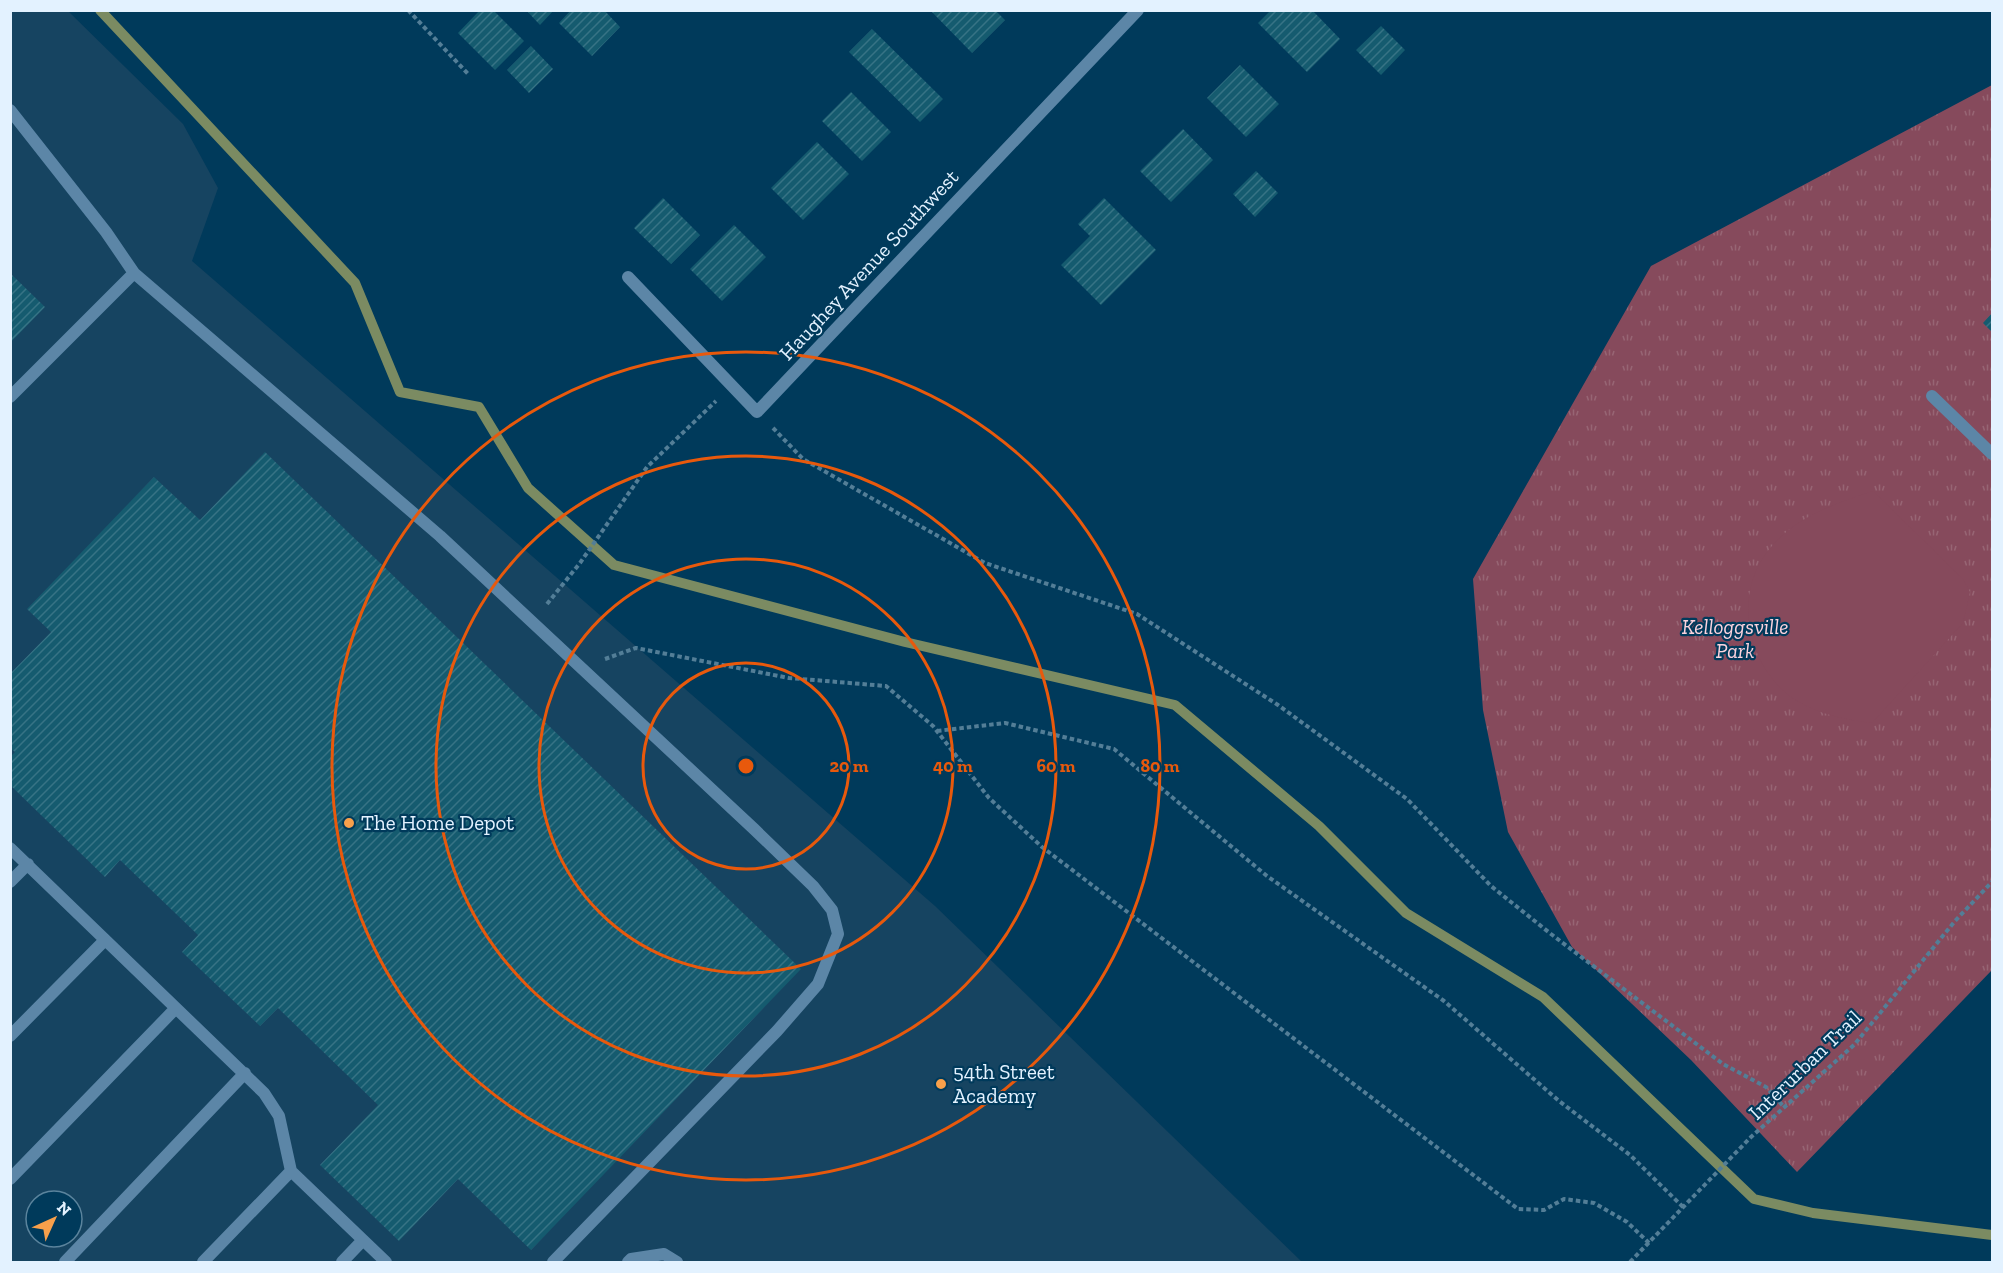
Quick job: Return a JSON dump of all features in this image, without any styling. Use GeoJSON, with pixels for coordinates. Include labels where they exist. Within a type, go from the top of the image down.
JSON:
{"type":"FeatureCollection","features":[{"type":"Feature","properties":{"kind":"street","name":"Haughey Avenue Southwest"},"geometry":{"type":"LineString","coordinates":[[758,412],[1138,10]]}},
{"type":"Feature","properties":{"kind":"street"},"geometry":{"type":"LineString","coordinates":[[10,110],[93,214],[134,273],[440,536],[813,886],[832,910],[838,934],[818,984],[777,1031],[553,1263]]}},
{"type":"Feature","properties":{"kind":"street"},"geometry":{"type":"LineString","coordinates":[[10,397],[134,273]]}},
{"type":"Feature","properties":{"kind":"street"},"geometry":{"type":"LineString","coordinates":[[628,277],[758,412]]}},
{"type":"Feature","properties":{"kind":"street"},"geometry":{"type":"LineString","coordinates":[[1932,396],[1992,454]]}},
{"type":"Feature","properties":{"kind":"street"},"geometry":{"type":"LineString","coordinates":[[10,848],[264,1093],[279,1116],[291,1170],[386,1263]]}},
{"type":"Feature","properties":{"kind":"street"},"geometry":{"type":"LineString","coordinates":[[10,882],[28,864]]}},
{"type":"Feature","properties":{"kind":"street"},"geometry":{"type":"LineString","coordinates":[[10,1036],[105,940]]}},
{"type":"Feature","properties":{"kind":"street"},"geometry":{"type":"LineString","coordinates":[[10,1179],[177,1008]]}},
{"type":"Feature","properties":{"kind":"street"},"geometry":{"type":"LineString","coordinates":[[65,1263],[245,1073]]}},
{"type":"Feature","properties":{"kind":"street"},"geometry":{"type":"LineString","coordinates":[[203,1263],[291,1170]]}},
{"type":"Feature","properties":{"kind":"street"},"geometry":{"type":"LineString","coordinates":[[342,1263],[363,1240]]}},
{"type":"Feature","properties":{"kind":"street"},"geometry":{"type":"LineString","coordinates":[[628,1263],[632,1259],[664,1254],[677,1263]]}},
{"type":"Feature","properties":{"kind":"path"},"geometry":{"type":"LineString","coordinates":[[408,10],[469,75]]}},
{"type":"Feature","properties":{"kind":"path"},"geometry":{"type":"LineString","coordinates":[[532,623],[580,563],[647,467],[732,386]]}},
{"type":"Feature","properties":{"kind":"path"},"geometry":{"type":"LineString","coordinates":[[758,412],[803,459],[831,477],[985,562],[1137,614],[1278,705],[1407,799],[1491,886],[1724,1064],[1766,1087],[1784,1107]]}},
{"type":"Feature","properties":{"kind":"path"},"geometry":{"type":"LineString","coordinates":[[580,667],[636,648],[789,678],[886,686],[937,731],[989,798],[1042,847],[1518,1209],[1544,1210],[1564,1199],[1594,1203],[1627,1221],[1649,1243]]}},
{"type":"Feature","properties":{"kind":"path"},"geometry":{"type":"LineString","coordinates":[[937,731],[1005,723],[1114,748],[1267,876],[1444,1001],[1559,1101],[1630,1155],[1683,1208]]}},
{"type":"Feature","properties":{"kind":"path","name":"Interurban Trail"},"geometry":{"type":"LineString","coordinates":[[1630,1263],[1751,1137],[1854,1045],[1955,921],[1992,882]]}},
{"type":"Feature","properties":{"kind":"shaded area"},"geometry":{"type":"Polygon","coordinates":[[[10,11],[68,11],[183,124],[218,188],[192,261],[935,906],[1302,1262],[11,1262],[10,11]]]}},
{"type":"Feature","properties":{"kind":"green space","name":"Kelloggsville Park"},"geometry":{"type":"Polygon","coordinates":[[[1992,85],[1992,970],[1797,1172],[1691,1060],[1572,947],[1508,832],[1483,710],[1473,579],[1651,266],[1992,85]]]}},
{"type":"Feature","properties":{"kind":"green space"},"geometry":{"type":"Polygon","coordinates":[[[1873,491],[1963,579],[1970,592],[1963,623],[1872,723],[1842,718],[1813,709],[1794,699],[1778,686],[1765,669],[1756,650],[1750,630],[1748,609],[1750,589],[1757,569],[1778,539],[1816,513],[1873,491]]]}},
{"type":"Feature","properties":{"kind":"building"},"geometry":{"type":"Polygon","coordinates":[[[480,10],[493,10],[524,41],[495,70],[458,33],[480,10]]]}},
{"type":"Feature","properties":{"kind":"building"},"geometry":{"type":"Polygon","coordinates":[[[526,10],[554,10],[540,25],[526,10]]]}},
{"type":"Feature","properties":{"kind":"building"},"geometry":{"type":"Polygon","coordinates":[[[571,10],[604,10],[620,27],[592,56],[559,23],[571,10]]]}},
{"type":"Feature","properties":{"kind":"building"},"geometry":{"type":"Polygon","coordinates":[[[930,10],[995,10],[1005,20],[972,53],[930,10]]]}},
{"type":"Feature","properties":{"kind":"building"},"geometry":{"type":"Polygon","coordinates":[[[1271,10],[1312,10],[1340,39],[1307,72],[1258,23],[1271,10]]]}},
{"type":"Feature","properties":{"kind":"building"},"geometry":{"type":"Polygon","coordinates":[[[1381,26],[1405,50],[1381,75],[1356,50],[1381,26]]]}},
{"type":"Feature","properties":{"kind":"building"},"geometry":{"type":"Polygon","coordinates":[[[872,29],[943,99],[920,122],[849,52],[872,29]]]}},
{"type":"Feature","properties":{"kind":"building"},"geometry":{"type":"Polygon","coordinates":[[[531,46],[553,69],[529,93],[507,70],[531,46]]]}},
{"type":"Feature","properties":{"kind":"building"},"geometry":{"type":"Polygon","coordinates":[[[1240,65],[1279,104],[1246,137],[1207,98],[1240,65]]]}},
{"type":"Feature","properties":{"kind":"building"},"geometry":{"type":"Polygon","coordinates":[[[851,92],[891,132],[862,161],[822,121],[851,92]]]}},
{"type":"Feature","properties":{"kind":"building"},"geometry":{"type":"Polygon","coordinates":[[[1183,129],[1213,160],[1171,202],[1140,171],[1183,129]]]}},
{"type":"Feature","properties":{"kind":"building"},"geometry":{"type":"Polygon","coordinates":[[[817,142],[849,174],[803,220],[771,188],[817,142]]]}},
{"type":"Feature","properties":{"kind":"building"},"geometry":{"type":"Polygon","coordinates":[[[1256,171],[1278,193],[1255,217],[1233,194],[1256,171]]]}},
{"type":"Feature","properties":{"kind":"building"},"geometry":{"type":"Polygon","coordinates":[[[663,198],[700,235],[671,264],[634,228],[663,198]]]}},
{"type":"Feature","properties":{"kind":"building"},"geometry":{"type":"Polygon","coordinates":[[[1104,198],[1156,250],[1101,305],[1061,265],[1090,236],[1078,224],[1104,198]]]}},
{"type":"Feature","properties":{"kind":"building"},"geometry":{"type":"Polygon","coordinates":[[[734,225],[766,257],[722,301],[690,269],[734,225]]]}},
{"type":"Feature","properties":{"kind":"building"},"geometry":{"type":"Polygon","coordinates":[[[10,273],[45,307],[10,343],[10,273]]]}},
{"type":"Feature","properties":{"kind":"building"},"geometry":{"type":"Polygon","coordinates":[[[1992,313],[1992,332],[1983,323],[1992,313]]]}},
{"type":"Feature","properties":{"kind":"building","name":"The Home Depot"},"geometry":{"type":"Polygon","coordinates":[[[265,452],[801,969],[531,1250],[458,1179],[399,1241],[320,1165],[378,1105],[278,1008],[260,1026],[182,952],[198,935],[120,860],[105,877],[10,785],[10,757],[15,752],[10,748],[10,674],[51,632],[27,609],[154,477],[200,520],[265,452]]]}},
{"type":"Feature","properties":{"kind":"waterway"},"geometry":{"type":"LineString","coordinates":[[100,10],[355,283],[400,392],[479,407],[528,488],[614,565],[905,642],[1175,705],[1319,826],[1406,913],[1543,997],[1754,1199],[1813,1213],[1992,1235]]}},
{"type":"Feature","properties":{"kind":"place","name":"The Home Depot"},"geometry":{"type":"Point","coordinates":[349,823]}},
{"type":"Feature","properties":{"kind":"place","name":"54th Street Academy"},"geometry":{"type":"Point","coordinates":[941,1084]}}]}
